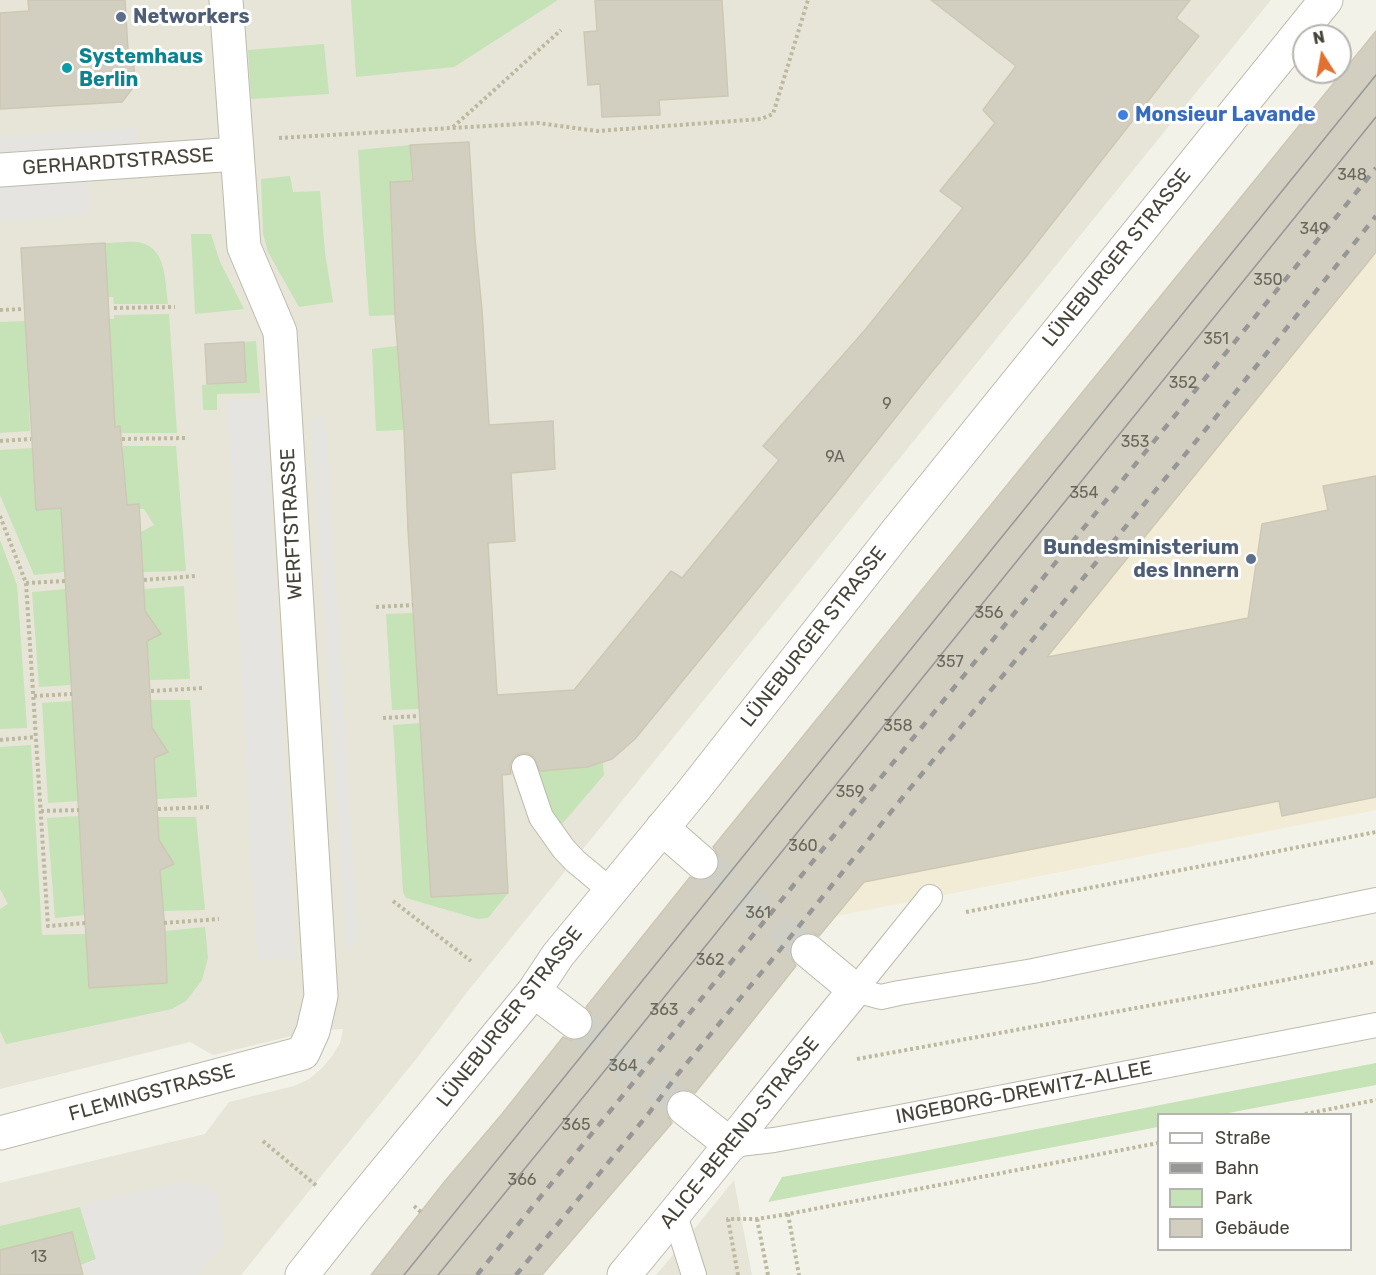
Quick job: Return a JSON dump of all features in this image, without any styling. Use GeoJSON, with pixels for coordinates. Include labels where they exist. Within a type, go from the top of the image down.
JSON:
{"type":"FeatureCollection","features":[{"type":"Feature","properties":{"kind":"street","name":"WERFTSTRASSE"},"geometry":{"type":"LineString","coordinates":[[226,0],[243,247],[280,332],[321,996],[313,1031],[303,1053]]}},
{"type":"Feature","properties":{"kind":"street","name":"LÜNEBURGER STRASSE"},"geometry":{"type":"LineString","coordinates":[[302,1275],[534,991],[558,955],[1326,0]]}},
{"type":"Feature","properties":{"kind":"street","name":"GERHARDTSTRASSE"},"geometry":{"type":"LineString","coordinates":[[0,170],[237,147]]}},
{"type":"Feature","properties":{"kind":"street"},"geometry":{"type":"LineString","coordinates":[[662,828],[701,862]]}},
{"type":"Feature","properties":{"kind":"street"},"geometry":{"type":"LineString","coordinates":[[808,951],[855,990]]}},
{"type":"Feature","properties":{"kind":"street","name":"ALICE-BEREND-STRASSE"},"geometry":{"type":"LineString","coordinates":[[624,1275],[675,1215],[855,990]]}},
{"type":"Feature","properties":{"kind":"street"},"geometry":{"type":"LineString","coordinates":[[534,991],[575,1022]]}},
{"type":"Feature","properties":{"kind":"street","name":"FLEMINGSTRASSE"},"geometry":{"type":"LineString","coordinates":[[0,1133],[303,1053]]}},
{"type":"Feature","properties":{"kind":"street"},"geometry":{"type":"LineString","coordinates":[[684,1108],[731,1145]]}},
{"type":"Feature","properties":{"kind":"lane"},"geometry":{"type":"LineString","coordinates":[[524,767],[541,817],[562,848],[610,890]]}},
{"type":"Feature","properties":{"kind":"lane"},"geometry":{"type":"LineString","coordinates":[[930,897],[855,990],[881,997],[1033,971],[1376,900]]}},
{"type":"Feature","properties":{"kind":"lane","name":"INGEBORG-DREWITZ-ALLEE"},"geometry":{"type":"LineString","coordinates":[[731,1145],[774,1140],[895,1118],[1376,1025]]}},
{"type":"Feature","properties":{"kind":"lane"},"geometry":{"type":"LineString","coordinates":[[675,1215],[694,1275]]}},
{"type":"Feature","properties":{"kind":"path"},"geometry":{"type":"LineString","coordinates":[[237,147],[452,128],[538,123],[597,131],[761,119],[773,114],[808,0]]}},
{"type":"Feature","properties":{"kind":"path"},"geometry":{"type":"LineString","coordinates":[[452,128],[561,30]]}},
{"type":"Feature","properties":{"kind":"path"},"geometry":{"type":"LineString","coordinates":[[114,308],[175,307]]}},
{"type":"Feature","properties":{"kind":"path"},"geometry":{"type":"LineString","coordinates":[[0,310],[24,309]]}},
{"type":"Feature","properties":{"kind":"path"},"geometry":{"type":"LineString","coordinates":[[122,439],[185,438]]}},
{"type":"Feature","properties":{"kind":"path"},"geometry":{"type":"LineString","coordinates":[[0,441],[31,439]]}},
{"type":"Feature","properties":{"kind":"path"},"geometry":{"type":"LineString","coordinates":[[0,516],[26,583],[48,926],[85,923]]}},
{"type":"Feature","properties":{"kind":"path"},"geometry":{"type":"LineString","coordinates":[[0,537],[8,537]]}},
{"type":"Feature","properties":{"kind":"path"},"geometry":{"type":"LineString","coordinates":[[144,580],[196,576]]}},
{"type":"Feature","properties":{"kind":"path"},"geometry":{"type":"LineString","coordinates":[[26,583],[65,581]]}},
{"type":"Feature","properties":{"kind":"path"},"geometry":{"type":"LineString","coordinates":[[376,607],[413,605]]}},
{"type":"Feature","properties":{"kind":"path"},"geometry":{"type":"LineString","coordinates":[[151,691],[204,688]]}},
{"type":"Feature","properties":{"kind":"path"},"geometry":{"type":"LineString","coordinates":[[34,696],[72,694]]}},
{"type":"Feature","properties":{"kind":"path"},"geometry":{"type":"LineString","coordinates":[[383,718],[420,716]]}},
{"type":"Feature","properties":{"kind":"path"},"geometry":{"type":"LineString","coordinates":[[0,740],[36,737]]}},
{"type":"Feature","properties":{"kind":"path"},"geometry":{"type":"LineString","coordinates":[[158,809],[211,807]]}},
{"type":"Feature","properties":{"kind":"path"},"geometry":{"type":"LineString","coordinates":[[41,811],[79,810]]}},
{"type":"Feature","properties":{"kind":"path"},"geometry":{"type":"LineString","coordinates":[[910,923],[1376,832]]}},
{"type":"Feature","properties":{"kind":"path"},"geometry":{"type":"LineString","coordinates":[[393,901],[471,961]]}},
{"type":"Feature","properties":{"kind":"path"},"geometry":{"type":"LineString","coordinates":[[164,923],[219,919]]}},
{"type":"Feature","properties":{"kind":"path"},"geometry":{"type":"LineString","coordinates":[[857,1059],[1217,994],[1376,962]]}},
{"type":"Feature","properties":{"kind":"path"},"geometry":{"type":"LineString","coordinates":[[1310,1113],[1376,1100]]}},
{"type":"Feature","properties":{"kind":"path"},"geometry":{"type":"LineString","coordinates":[[738,1275],[728,1219],[757,1219],[788,1214],[1157,1143]]}},
{"type":"Feature","properties":{"kind":"path"},"geometry":{"type":"LineString","coordinates":[[414,1206],[421,1212]]}},
{"type":"Feature","properties":{"kind":"path"},"geometry":{"type":"LineString","coordinates":[[788,1214],[799,1275]]}},
{"type":"Feature","properties":{"kind":"path"},"geometry":{"type":"LineString","coordinates":[[757,1219],[768,1275]]}},
{"type":"Feature","properties":{"kind":"shaded area"},"geometry":{"type":"Polygon","coordinates":[[[0,0],[1271,0],[468,991],[417,1058],[241,1275],[0,1275],[0,1183],[205,1134],[229,1102],[294,1086],[309,1079],[332,1056],[340,1043],[343,1029],[313,1031],[213,1055],[190,1042],[0,1089],[0,0]]]}},
{"type":"Feature","properties":{"kind":"shaded area"},"geometry":{"type":"Polygon","coordinates":[[[136,128],[137,146],[0,154],[0,137],[136,128]]]}},
{"type":"Feature","properties":{"kind":"shaded area"},"geometry":{"type":"Polygon","coordinates":[[[87,177],[90,215],[0,220],[0,182],[87,177]]]}},
{"type":"Feature","properties":{"kind":"shaded area","name":"Bundesministerium des Innern"},"geometry":{"type":"Polygon","coordinates":[[[1376,252],[1376,810],[837,916],[1376,252]]]}},
{"type":"Feature","properties":{"kind":"shaded area"},"geometry":{"type":"Polygon","coordinates":[[[265,398],[295,958],[257,959],[227,401],[265,398]]]}},
{"type":"Feature","properties":{"kind":"shaded area"},"geometry":{"type":"Polygon","coordinates":[[[325,417],[358,940],[347,951],[311,418],[325,417]]]}},
{"type":"Feature","properties":{"kind":"shaded area"},"geometry":{"type":"Polygon","coordinates":[[[734,1180],[752,1275],[656,1275],[683,1243],[734,1180]]]}},
{"type":"Feature","properties":{"kind":"shaded area"},"geometry":{"type":"Polygon","coordinates":[[[182,1182],[198,1182],[218,1193],[224,1242],[196,1275],[94,1275],[81,1265],[96,1259],[80,1207],[182,1182]]]}},
{"type":"Feature","properties":{"kind":"green space"},"geometry":{"type":"Polygon","coordinates":[[[351,0],[558,0],[454,67],[356,77],[351,0]]]}},
{"type":"Feature","properties":{"kind":"green space"},"geometry":{"type":"Polygon","coordinates":[[[324,44],[329,94],[251,99],[248,50],[324,44]]]}},
{"type":"Feature","properties":{"kind":"green space"},"geometry":{"type":"Polygon","coordinates":[[[410,145],[413,181],[390,183],[395,315],[369,316],[358,150],[410,145]]]}},
{"type":"Feature","properties":{"kind":"green space"},"geometry":{"type":"Polygon","coordinates":[[[290,176],[293,192],[320,191],[325,253],[333,302],[299,307],[268,252],[263,234],[261,179],[290,176]]]}},
{"type":"Feature","properties":{"kind":"green space"},"geometry":{"type":"Polygon","coordinates":[[[191,234],[211,234],[220,262],[244,309],[195,314],[191,234]]]}},
{"type":"Feature","properties":{"kind":"green space"},"geometry":{"type":"Polygon","coordinates":[[[138,242],[150,247],[156,253],[163,268],[168,304],[114,304],[113,297],[108,297],[105,243],[138,242]]]}},
{"type":"Feature","properties":{"kind":"green space"},"geometry":{"type":"Polygon","coordinates":[[[169,314],[177,433],[121,433],[121,427],[115,427],[109,319],[114,319],[114,315],[169,314]]]}},
{"type":"Feature","properties":{"kind":"green space"},"geometry":{"type":"Polygon","coordinates":[[[25,321],[30,431],[0,433],[0,322],[25,321]]]}},
{"type":"Feature","properties":{"kind":"green space"},"geometry":{"type":"Polygon","coordinates":[[[256,341],[260,393],[217,394],[217,410],[203,410],[202,385],[246,382],[244,342],[256,341]]]}},
{"type":"Feature","properties":{"kind":"green space"},"geometry":{"type":"Polygon","coordinates":[[[397,346],[404,430],[376,431],[372,349],[397,346]]]}},
{"type":"Feature","properties":{"kind":"green space"},"geometry":{"type":"Polygon","coordinates":[[[123,446],[176,446],[186,571],[143,572],[141,532],[154,525],[144,509],[139,509],[139,504],[120,505],[117,449],[123,450],[123,446]]]}},
{"type":"Feature","properties":{"kind":"green space"},"geometry":{"type":"Polygon","coordinates":[[[32,448],[36,510],[61,508],[65,572],[34,575],[0,495],[0,450],[32,448]]]}},
{"type":"Feature","properties":{"kind":"green space"},"geometry":{"type":"Polygon","coordinates":[[[0,540],[17,585],[27,728],[0,729],[0,540]]]}},
{"type":"Feature","properties":{"kind":"green space"},"geometry":{"type":"Polygon","coordinates":[[[184,586],[190,679],[150,680],[144,589],[184,586]]]}},
{"type":"Feature","properties":{"kind":"green space"},"geometry":{"type":"Polygon","coordinates":[[[66,589],[71,685],[39,687],[32,592],[66,589]]]}},
{"type":"Feature","properties":{"kind":"green space"},"geometry":{"type":"Polygon","coordinates":[[[413,613],[419,709],[392,710],[386,614],[413,613]]]}},
{"type":"Feature","properties":{"kind":"green space"},"geometry":{"type":"Polygon","coordinates":[[[151,700],[190,700],[197,797],[157,799],[154,758],[167,751],[157,735],[153,736],[151,700]]]}},
{"type":"Feature","properties":{"kind":"green space"},"geometry":{"type":"Polygon","coordinates":[[[73,701],[78,801],[48,803],[42,703],[73,701]]]}},
{"type":"Feature","properties":{"kind":"green space"},"geometry":{"type":"Polygon","coordinates":[[[420,723],[431,897],[508,893],[488,918],[478,919],[406,898],[403,892],[393,725],[420,723]]]}},
{"type":"Feature","properties":{"kind":"green space"},"geometry":{"type":"Polygon","coordinates":[[[31,745],[42,935],[86,934],[89,988],[166,983],[165,931],[205,927],[208,958],[202,980],[186,1001],[172,1009],[6,1044],[0,1031],[0,909],[8,904],[0,889],[0,747],[31,745]]]}},
{"type":"Feature","properties":{"kind":"green space"},"geometry":{"type":"Polygon","coordinates":[[[603,763],[604,775],[562,824],[555,822],[537,771],[587,767],[603,763]]]}},
{"type":"Feature","properties":{"kind":"green space"},"geometry":{"type":"Polygon","coordinates":[[[79,816],[85,915],[55,918],[47,818],[79,816]]]}},
{"type":"Feature","properties":{"kind":"green space"},"geometry":{"type":"Polygon","coordinates":[[[158,817],[196,817],[205,910],[163,911],[160,870],[174,864],[159,848],[158,817]]]}},
{"type":"Feature","properties":{"kind":"green space"},"geometry":{"type":"Polygon","coordinates":[[[1376,1063],[1376,1085],[1228,1113],[1157,1113],[1157,1127],[768,1202],[782,1177],[1376,1063]]]}},
{"type":"Feature","properties":{"kind":"green space"},"geometry":{"type":"Polygon","coordinates":[[[80,1207],[96,1259],[81,1265],[72,1232],[0,1250],[0,1226],[80,1207]]]}},
{"type":"Feature","properties":{"kind":"building","name":"Systemhaus Berlin"},"geometry":{"type":"Polygon","coordinates":[[[28,0],[125,0],[128,50],[133,50],[135,85],[122,102],[0,109],[0,13],[29,11],[28,0]]]}},
{"type":"Feature","properties":{"kind":"building"},"geometry":{"type":"Polygon","coordinates":[[[595,0],[722,0],[728,96],[659,100],[660,115],[602,117],[600,84],[588,85],[584,32],[597,31],[595,0]]]}},
{"type":"Feature","properties":{"kind":"building"},"geometry":{"type":"Polygon","coordinates":[[[931,0],[1190,0],[1176,18],[1199,36],[1025,258],[635,739],[612,759],[587,767],[540,771],[534,757],[527,753],[513,758],[510,765],[511,774],[502,775],[508,893],[431,897],[404,430],[395,315],[390,182],[413,181],[410,145],[469,142],[489,425],[553,421],[555,469],[511,473],[515,541],[488,543],[497,695],[574,690],[671,571],[682,578],[779,460],[763,446],[865,330],[963,208],[940,191],[995,123],[983,110],[1016,66],[931,0]]]}},
{"type":"Feature","properties":{"kind":"building"},"geometry":{"type":"Polygon","coordinates":[[[1376,31],[1376,252],[1047,657],[1248,618],[1262,524],[1328,510],[1323,486],[1376,476],[1376,797],[1282,816],[1279,801],[864,882],[819,936],[811,932],[802,933],[794,939],[789,948],[796,966],[695,1093],[686,1089],[678,1090],[670,1096],[665,1106],[672,1123],[542,1275],[371,1275],[563,1037],[573,1041],[583,1039],[590,1034],[594,1024],[592,1014],[586,1007],[690,877],[706,880],[715,874],[719,866],[719,856],[713,847],[1333,84],[1352,84],[1352,61],[1376,31]]]}},
{"type":"Feature","properties":{"kind":"building"},"geometry":{"type":"Polygon","coordinates":[[[105,243],[115,427],[120,426],[127,505],[139,504],[145,611],[161,634],[147,641],[152,728],[168,752],[154,758],[159,840],[174,864],[160,870],[167,983],[89,988],[61,508],[36,510],[21,248],[105,243]]]}},
{"type":"Feature","properties":{"kind":"building"},"geometry":{"type":"Polygon","coordinates":[[[244,342],[246,382],[207,384],[205,344],[244,342]]]}},
{"type":"Feature","properties":{"kind":"building"},"geometry":{"type":"Polygon","coordinates":[[[72,1232],[83,1275],[0,1275],[0,1250],[72,1232]]]}},
{"type":"Feature","properties":{"kind":"tunnel"},"geometry":{"type":"LineString","coordinates":[[701,862],[808,951]]}},
{"type":"Feature","properties":{"kind":"tunnel"},"geometry":{"type":"LineString","coordinates":[[575,1022],[684,1108]]}},
{"type":"Feature","properties":{"kind":"tram line"},"geometry":{"type":"LineString","coordinates":[[404,1275],[1376,75]]}},
{"type":"Feature","properties":{"kind":"tram line"},"geometry":{"type":"LineString","coordinates":[[438,1275],[1376,117]]}},
{"type":"Feature","properties":{"kind":"railway"},"geometry":{"type":"LineString","coordinates":[[477,1275],[1376,168]]}},
{"type":"Feature","properties":{"kind":"railway"},"geometry":{"type":"LineString","coordinates":[[516,1275],[907,792],[1211,423],[1376,216]]}},
{"type":"Feature","properties":{"kind":"place","name":"Networkers"},"geometry":{"type":"Point","coordinates":[121,17]}},
{"type":"Feature","properties":{"kind":"place","name":"Systemhaus Berlin"},"geometry":{"type":"Point","coordinates":[67,68]}},
{"type":"Feature","properties":{"kind":"place","name":"Monsieur Lavande"},"geometry":{"type":"Point","coordinates":[1123,115]}},
{"type":"Feature","properties":{"kind":"place","name":"Bundesministerium des Innern"},"geometry":{"type":"Point","coordinates":[1251,559]}}]}
